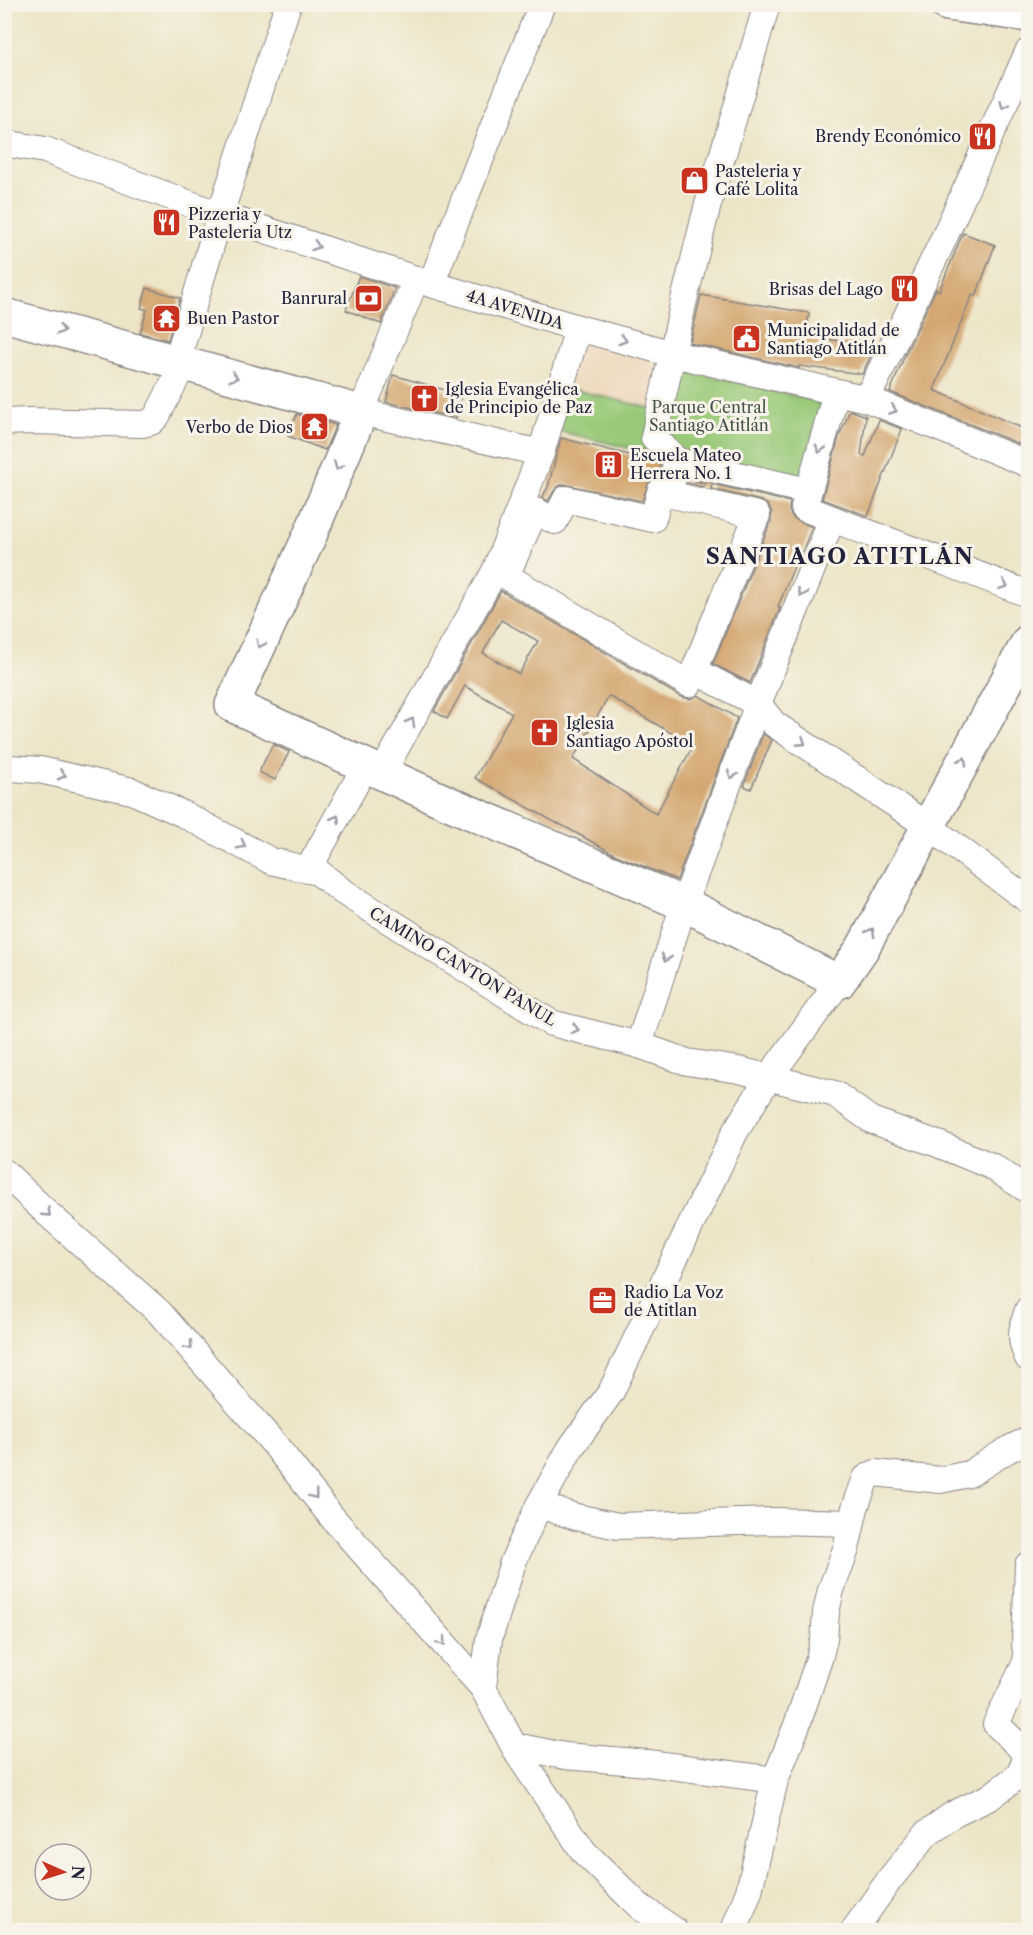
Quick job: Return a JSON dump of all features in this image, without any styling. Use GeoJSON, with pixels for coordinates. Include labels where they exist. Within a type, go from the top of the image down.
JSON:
{"type":"FeatureCollection","features":[{"type":"Feature","properties":{"kind":"main road"},"geometry":{"type":"LineString","coordinates":[[947,4],[1029,15]]}},
{"type":"Feature","properties":{"kind":"main road"},"geometry":{"type":"LineString","coordinates":[[4,315],[361,412],[311,533],[232,705],[446,802],[684,904],[839,982],[862,949],[1029,642]]}},
{"type":"Feature","properties":{"kind":"street"},"geometry":{"type":"LineString","coordinates":[[4,422],[143,424],[151,422],[157,416],[180,362],[220,215],[288,4]]}},
{"type":"Feature","properties":{"kind":"street"},"geometry":{"type":"LineString","coordinates":[[541,453],[361,412],[424,281],[542,4]]}},
{"type":"Feature","properties":{"kind":"street"},"geometry":{"type":"LineString","coordinates":[[767,4],[707,208],[654,437],[677,461],[808,491]]}},
{"type":"Feature","properties":{"kind":"street"},"geometry":{"type":"LineString","coordinates":[[867,399],[1029,52]]}},
{"type":"Feature","properties":{"kind":"street","name":"4A AVENIDA"},"geometry":{"type":"LineString","coordinates":[[4,143],[45,150],[220,215],[578,328],[673,354],[867,399],[1029,464]]}},
{"type":"Feature","properties":{"kind":"street"},"geometry":{"type":"LineString","coordinates":[[308,870],[374,769],[495,571],[541,453],[578,328]]}},
{"type":"Feature","properties":{"kind":"street"},"geometry":{"type":"LineString","coordinates":[[836,393],[804,508],[1029,594]]}},
{"type":"Feature","properties":{"kind":"street"},"geometry":{"type":"LineString","coordinates":[[669,493],[677,461]]}},
{"type":"Feature","properties":{"kind":"street"},"geometry":{"type":"LineString","coordinates":[[660,492],[669,493],[757,515],[690,684],[506,576],[535,511],[555,521],[566,499],[653,519],[660,492]]}},
{"type":"Feature","properties":{"kind":"street"},"geometry":{"type":"LineString","coordinates":[[639,1045],[684,904],[758,704],[832,519]]}},
{"type":"Feature","properties":{"kind":"street"},"geometry":{"type":"LineString","coordinates":[[695,671],[758,704],[774,724],[928,826],[1029,900]]}},
{"type":"Feature","properties":{"kind":"street","name":"CAMINO CANTON PANUL"},"geometry":{"type":"LineString","coordinates":[[4,765],[10,768],[40,770],[132,791],[183,814],[271,861],[318,872],[360,903],[551,1023],[639,1045],[687,1062],[769,1077],[835,1094],[871,1120],[939,1144],[991,1166],[1029,1190]]}},
{"type":"Feature","properties":{"kind":"street"},"geometry":{"type":"LineString","coordinates":[[483,1688],[489,1639],[513,1562],[539,1505],[570,1449],[611,1392],[735,1132],[769,1077],[839,982]]}},
{"type":"Feature","properties":{"kind":"street"},"geometry":{"type":"LineString","coordinates":[[4,1173],[159,1312],[275,1445],[331,1516],[483,1688],[518,1754],[584,1852],[639,1906],[674,1930]]}},
{"type":"Feature","properties":{"kind":"street"},"geometry":{"type":"LineString","coordinates":[[1029,1310],[1024,1323],[1022,1344],[1029,1358]]}},
{"type":"Feature","properties":{"kind":"street"},"geometry":{"type":"LineString","coordinates":[[734,1930],[749,1892],[776,1779],[819,1659],[831,1590],[846,1549],[851,1522],[866,1478],[875,1473],[940,1480],[969,1474],[1009,1449],[1029,1440]]}},
{"type":"Feature","properties":{"kind":"street"},"geometry":{"type":"LineString","coordinates":[[539,1505],[604,1525],[618,1526],[774,1521],[851,1522]]}},
{"type":"Feature","properties":{"kind":"street"},"geometry":{"type":"LineString","coordinates":[[854,1930],[890,1879],[927,1833],[954,1814],[990,1797],[1018,1776],[1028,1755],[996,1724],[1027,1660],[1025,1644],[1029,1565]]}},
{"type":"Feature","properties":{"kind":"street"},"geometry":{"type":"LineString","coordinates":[[518,1754],[525,1748],[565,1755],[648,1762],[776,1779]]}},
{"type":"Feature","properties":{"kind":"shaded area"},"geometry":{"type":"Polygon","coordinates":[[[579,332],[668,355],[644,452],[551,429],[579,332]]]}},
{"type":"Feature","properties":{"kind":"green space","name":"Parque Central Santiago Atitlán"},"geometry":{"type":"Polygon","coordinates":[[[678,368],[821,402],[802,477],[673,450],[663,433],[678,368]]]}},
{"type":"Feature","properties":{"kind":"green space"},"geometry":{"type":"Polygon","coordinates":[[[568,388],[654,409],[644,452],[558,431],[568,388]]]}},
{"type":"Feature","properties":{"kind":"building"},"geometry":{"type":"Polygon","coordinates":[[[963,233],[995,245],[976,296],[972,295],[934,390],[1029,431],[1029,448],[890,392],[936,289],[939,291],[963,233]]]}},
{"type":"Feature","properties":{"kind":"building"},"geometry":{"type":"Polygon","coordinates":[[[359,276],[395,288],[381,324],[346,310],[359,276]]]}},
{"type":"Feature","properties":{"kind":"building"},"geometry":{"type":"Polygon","coordinates":[[[147,288],[180,298],[168,340],[140,333],[147,310],[141,308],[147,288]]]}},
{"type":"Feature","properties":{"kind":"building","name":"Municipalidad de Santiago Atitlán"},"geometry":{"type":"Polygon","coordinates":[[[701,295],[809,313],[806,337],[875,345],[874,349],[862,374],[799,366],[799,368],[690,343],[701,295]]]}},
{"type":"Feature","properties":{"kind":"building","name":"Iglesia Evangélica de Principio de Paz"},"geometry":{"type":"Polygon","coordinates":[[[393,375],[462,395],[456,418],[386,402],[393,375]]]}},
{"type":"Feature","properties":{"kind":"building"},"geometry":{"type":"Polygon","coordinates":[[[850,410],[866,416],[861,455],[865,456],[879,420],[902,429],[868,516],[822,499],[839,437],[850,410]]]}},
{"type":"Feature","properties":{"kind":"building"},"geometry":{"type":"Polygon","coordinates":[[[297,414],[336,425],[325,450],[288,436],[297,414]]]}},
{"type":"Feature","properties":{"kind":"building","name":"Escuela Mateo Herrera No. 1"},"geometry":{"type":"Polygon","coordinates":[[[561,438],[657,462],[660,465],[657,477],[649,482],[642,501],[563,484],[556,488],[548,501],[542,498],[548,487],[561,438]]]}},
{"type":"Feature","properties":{"kind":"building"},"geometry":{"type":"Polygon","coordinates":[[[688,479],[705,483],[704,487],[687,483],[688,479]]]}},
{"type":"Feature","properties":{"kind":"building"},"geometry":{"type":"Polygon","coordinates":[[[712,484],[790,502],[789,511],[793,518],[812,527],[799,560],[797,559],[750,683],[713,664],[771,521],[772,513],[768,505],[761,501],[711,489],[712,484]]]}},
{"type":"Feature","properties":{"kind":"building"},"geometry":{"type":"Polygon","coordinates":[[[501,591],[681,697],[690,699],[698,695],[737,718],[677,880],[616,855],[475,778],[512,713],[465,686],[447,719],[434,711],[501,591]],[[501,620],[483,653],[519,674],[538,641],[501,620]],[[609,696],[573,759],[656,814],[693,746],[609,696]]]}},
{"type":"Feature","properties":{"kind":"building"},"geometry":{"type":"Polygon","coordinates":[[[763,734],[772,740],[751,789],[744,786],[763,734]]]}},
{"type":"Feature","properties":{"kind":"building"},"geometry":{"type":"Polygon","coordinates":[[[273,744],[289,752],[275,780],[259,772],[273,744]]]}},
{"type":"Feature","properties":{"kind":"place","name":"Brendy Económico"},"geometry":{"type":"Point","coordinates":[982,136]}},
{"type":"Feature","properties":{"kind":"place","name":"Pasteleria y Café Lolita"},"geometry":{"type":"Point","coordinates":[694,180]}},
{"type":"Feature","properties":{"kind":"place","name":"Pizzeria y Pasteleria Utz"},"geometry":{"type":"Point","coordinates":[167,223]}},
{"type":"Feature","properties":{"kind":"place","name":"Brisas del Lago"},"geometry":{"type":"Point","coordinates":[904,289]}},
{"type":"Feature","properties":{"kind":"place","name":"Banrural"},"geometry":{"type":"Point","coordinates":[368,298]}},
{"type":"Feature","properties":{"kind":"place","name":"Buen Pastor"},"geometry":{"type":"Point","coordinates":[166,318]}},
{"type":"Feature","properties":{"kind":"place","name":"Municipalidad de Santiago Atitlán"},"geometry":{"type":"Point","coordinates":[746,339]}},
{"type":"Feature","properties":{"kind":"place","name":"Iglesia Evangélica de Principio de Paz"},"geometry":{"type":"Point","coordinates":[424,398]}},
{"type":"Feature","properties":{"kind":"place","name":"Verbo de Dios"},"geometry":{"type":"Point","coordinates":[314,427]}},
{"type":"Feature","properties":{"kind":"place","name":"Escuela Mateo Herrera No. 1"},"geometry":{"type":"Point","coordinates":[609,464]}},
{"type":"Feature","properties":{"kind":"place","name":"Iglesia Santiago Apóstol"},"geometry":{"type":"Point","coordinates":[545,732]}},
{"type":"Feature","properties":{"kind":"place","name":"Radio La Voz de Atitlan"},"geometry":{"type":"Point","coordinates":[603,1301]}},
{"type":"Feature","properties":{"kind":"district","name":"SANTIAGO ATITLÁN"},"geometry":{"type":"Point","coordinates":[840,556]}}]}
